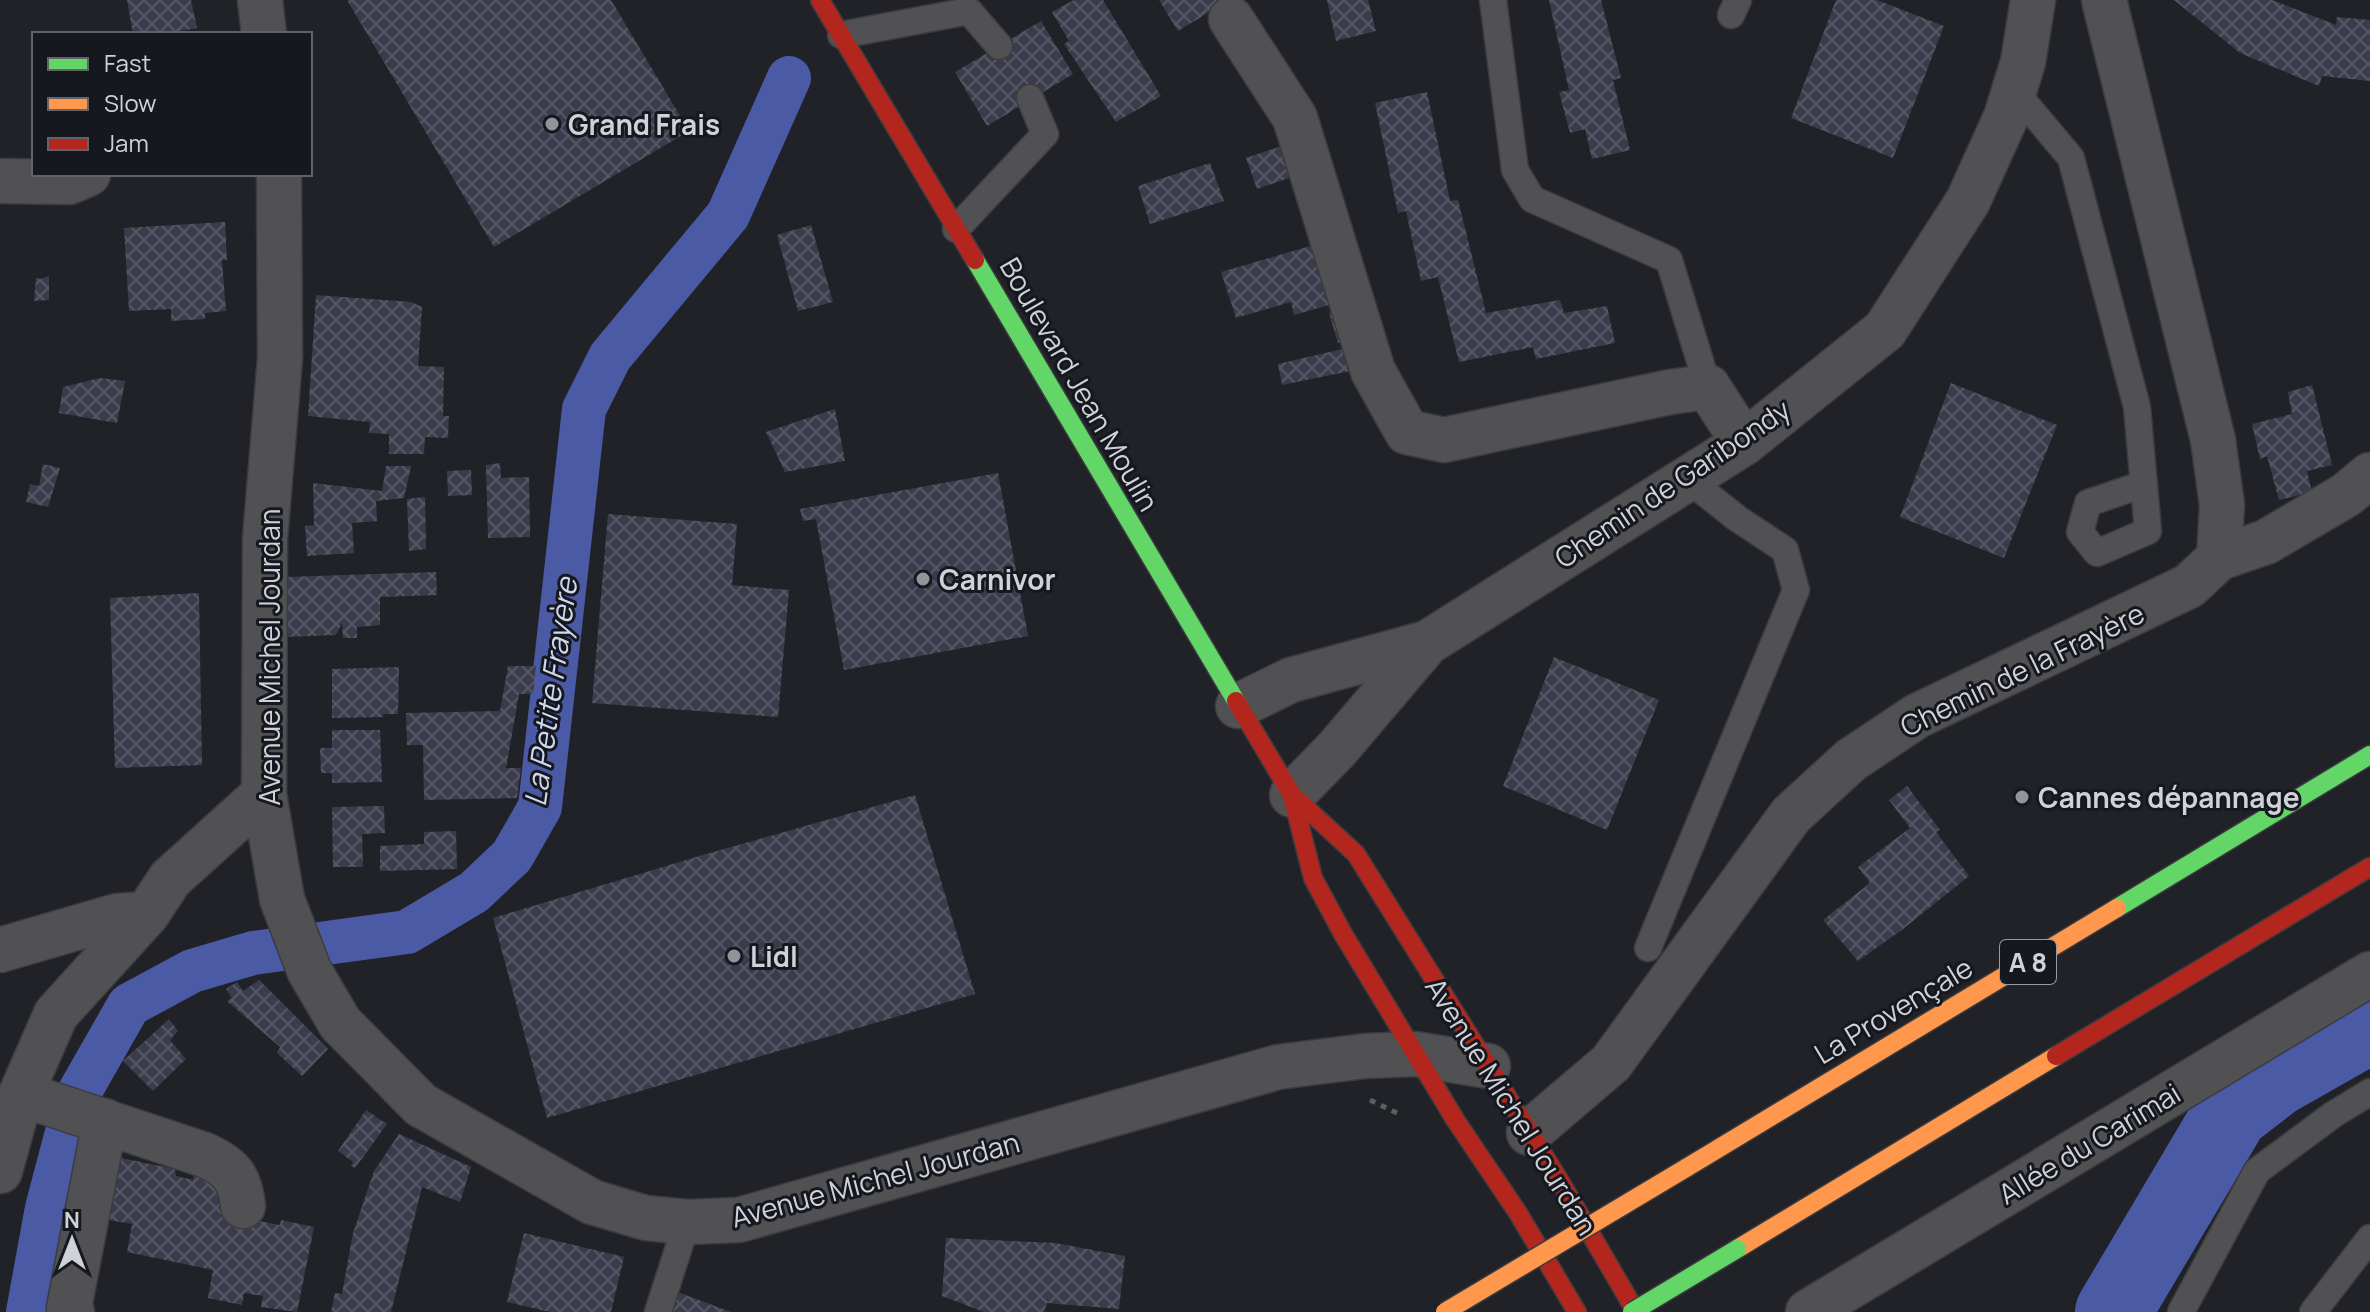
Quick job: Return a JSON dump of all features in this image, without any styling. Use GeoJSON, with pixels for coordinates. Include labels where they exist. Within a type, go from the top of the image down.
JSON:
{"type":"FeatureCollection","features":[{"type":"Feature","properties":{"kind":"main road","name":"Boulevard Jean Moulin"},"geometry":{"type":"LineString","coordinates":[[820,0],[1292,795]]}},
{"type":"Feature","properties":{"kind":"main road","name":"La Provençale"},"geometry":{"type":"LineString","coordinates":[[1445,1312],[2370,755]]}},
{"type":"Feature","properties":{"kind":"main road","name":"Avenue Michel Jourdan"},"geometry":{"type":"LineString","coordinates":[[1292,795],[1356,854],[1529,1133],[1634,1312]]}},
{"type":"Feature","properties":{"kind":"main road","name":"Avenue Michel Jourdan"},"geometry":{"type":"LineString","coordinates":[[1292,795],[1313,878],[1343,934],[1577,1312]]}},
{"type":"Feature","properties":{"kind":"main road"},"geometry":{"type":"LineString","coordinates":[[1634,1312],[2370,867]]}},
{"type":"Feature","properties":{"kind":"street"},"geometry":{"type":"LineString","coordinates":[[260,0],[264,32]]}},
{"type":"Feature","properties":{"kind":"street","name":"Chemin de Garibondy"},"geometry":{"type":"LineString","coordinates":[[1292,795],[1337,749],[1427,643],[1744,443],[1885,330],[1968,201],[2006,117],[2023,62],[2033,0]]}},
{"type":"Feature","properties":{"kind":"street"},"geometry":{"type":"LineString","coordinates":[[2104,0],[2213,440],[2222,505],[2219,558]]}},
{"type":"Feature","properties":{"kind":"street"},"geometry":{"type":"LineString","coordinates":[[1231,19],[1295,118],[1373,371],[1407,432],[1444,440],[1670,392],[1708,387],[1744,443]]}},
{"type":"Feature","properties":{"kind":"street"},"geometry":{"type":"LineString","coordinates":[[0,181],[69,182],[83,176]]}},
{"type":"Feature","properties":{"kind":"street"},"geometry":{"type":"LineString","coordinates":[[258,176],[256,319],[280,358]]}},
{"type":"Feature","properties":{"kind":"street","name":"Avenue Michel Jourdan"},"geometry":{"type":"LineString","coordinates":[[279,176],[280,358],[265,539],[264,794],[282,899],[309,970],[340,1023],[421,1105],[592,1202],[646,1218],[687,1222],[739,1220],[1278,1067],[1365,1056],[1415,1054]]}},
{"type":"Feature","properties":{"kind":"street","name":"Chemin de la Frayère"},"geometry":{"type":"LineString","coordinates":[[1529,1133],[1611,1063],[1791,815],[1851,760],[1917,716],[2189,586],[2219,558],[2266,542],[2346,495],[2370,475]]}},
{"type":"Feature","properties":{"kind":"street","name":"Chemin de Garibondy"},"geometry":{"type":"LineString","coordinates":[[1238,706],[1291,680],[1427,643]]}},
{"type":"Feature","properties":{"kind":"street"},"geometry":{"type":"LineString","coordinates":[[0,1171],[36,1100],[56,1014],[147,914],[170,879],[264,794]]}},
{"type":"Feature","properties":{"kind":"street"},"geometry":{"type":"LineString","coordinates":[[0,950],[117,916],[147,914]]}},
{"type":"Feature","properties":{"kind":"street","name":"Allée du Carimai"},"geometry":{"type":"LineString","coordinates":[[1808,1312],[2370,974]]}},
{"type":"Feature","properties":{"kind":"street"},"geometry":{"type":"LineString","coordinates":[[1415,1054],[1488,1066]]}},
{"type":"Feature","properties":{"kind":"street"},"geometry":{"type":"LineString","coordinates":[[36,1100],[226,1165],[241,1187],[243,1206]]}},
{"type":"Feature","properties":{"kind":"street"},"geometry":{"type":"LineString","coordinates":[[72,1312],[69,1308],[101,1120]]}},
{"type":"Feature","properties":{"kind":"lane"},"geometry":{"type":"LineString","coordinates":[[1493,0],[1515,170],[1532,199],[1669,260],[1708,387]]}},
{"type":"Feature","properties":{"kind":"lane"},"geometry":{"type":"LineString","coordinates":[[841,35],[969,11],[999,46]]}},
{"type":"Feature","properties":{"kind":"lane"},"geometry":{"type":"LineString","coordinates":[[2014,90],[2071,158],[2137,407],[2144,484]]}},
{"type":"Feature","properties":{"kind":"lane"},"geometry":{"type":"LineString","coordinates":[[956,229],[1045,134],[1030,98]]}},
{"type":"Feature","properties":{"kind":"lane"},"geometry":{"type":"LineString","coordinates":[[1648,948],[1796,590],[1785,550],[1738,519],[1686,478]]}},
{"type":"Feature","properties":{"kind":"lane"},"geometry":{"type":"LineString","coordinates":[[2181,1312],[2257,1171],[2334,1114],[2370,1092]]}},
{"type":"Feature","properties":{"kind":"lane"},"geometry":{"type":"LineString","coordinates":[[658,1312],[687,1222]]}},
{"type":"Feature","properties":{"kind":"lane"},"geometry":{"type":"LineString","coordinates":[[2313,1312],[2370,1238]]}},
{"type":"Feature","properties":{"kind":"building"},"geometry":{"type":"Polygon","coordinates":[[[127,0],[191,0],[197,28],[174,32],[133,32],[127,0]]]}},
{"type":"Feature","properties":{"kind":"building","name":"Grand Frais"},"geometry":{"type":"Polygon","coordinates":[[[347,0],[611,0],[689,131],[494,247],[347,0]]]}},
{"type":"Feature","properties":{"kind":"building"},"geometry":{"type":"Polygon","coordinates":[[[1074,0],[1103,0],[1161,96],[1116,122],[1064,44],[1069,41],[1052,12],[1074,0]]]}},
{"type":"Feature","properties":{"kind":"building"},"geometry":{"type":"Polygon","coordinates":[[[1159,0],[1229,0],[1178,31],[1159,0]]]}},
{"type":"Feature","properties":{"kind":"building"},"geometry":{"type":"Polygon","coordinates":[[[1327,0],[1368,0],[1376,31],[1336,41],[1327,0]]]}},
{"type":"Feature","properties":{"kind":"building"},"geometry":{"type":"Polygon","coordinates":[[[1549,0],[1601,0],[1621,78],[1613,80],[1630,150],[1592,159],[1585,129],[1570,133],[1559,92],[1569,90],[1549,0]]]}},
{"type":"Feature","properties":{"kind":"building"},"geometry":{"type":"Polygon","coordinates":[[[1836,0],[1877,0],[1944,26],[1893,158],[1791,118],[1836,0]]]}},
{"type":"Feature","properties":{"kind":"building"},"geometry":{"type":"Polygon","coordinates":[[[2174,0],[2272,0],[2336,25],[2337,17],[2370,20],[2370,81],[2322,76],[2319,86],[2240,53],[2174,0]]]}},
{"type":"Feature","properties":{"kind":"building"},"geometry":{"type":"Polygon","coordinates":[[[1041,21],[1073,74],[987,126],[955,72],[1041,21]]]}},
{"type":"Feature","properties":{"kind":"building"},"geometry":{"type":"Polygon","coordinates":[[[1427,92],[1450,201],[1458,200],[1486,313],[1560,300],[1564,313],[1607,306],[1615,343],[1536,359],[1533,347],[1459,362],[1438,277],[1421,281],[1406,211],[1398,213],[1375,103],[1427,92]]]}},
{"type":"Feature","properties":{"kind":"building"},"geometry":{"type":"Polygon","coordinates":[[[1285,145],[1295,176],[1257,189],[1246,158],[1285,145]]]}},
{"type":"Feature","properties":{"kind":"building"},"geometry":{"type":"Polygon","coordinates":[[[1210,163],[1224,201],[1150,224],[1138,186],[1210,163]]]}},
{"type":"Feature","properties":{"kind":"building"},"geometry":{"type":"Polygon","coordinates":[[[225,222],[227,260],[222,260],[226,311],[205,313],[205,319],[171,321],[171,309],[129,311],[124,228],[225,222]]]}},
{"type":"Feature","properties":{"kind":"building"},"geometry":{"type":"Polygon","coordinates":[[[811,225],[833,302],[798,311],[777,235],[811,225]]]}},
{"type":"Feature","properties":{"kind":"building"},"geometry":{"type":"Polygon","coordinates":[[[1314,245],[1332,304],[1294,315],[1291,302],[1236,318],[1221,272],[1314,245]]]}},
{"type":"Feature","properties":{"kind":"building"},"geometry":{"type":"Polygon","coordinates":[[[49,276],[49,300],[34,301],[36,278],[49,276]]]}},
{"type":"Feature","properties":{"kind":"building"},"geometry":{"type":"Polygon","coordinates":[[[316,295],[411,302],[422,307],[418,366],[444,367],[443,416],[449,416],[448,438],[425,437],[424,454],[389,454],[389,434],[369,433],[370,422],[308,416],[316,295]]]}},
{"type":"Feature","properties":{"kind":"building"},"geometry":{"type":"Polygon","coordinates":[[[1343,309],[1351,340],[1338,343],[1329,313],[1343,309]]]}},
{"type":"Feature","properties":{"kind":"building"},"geometry":{"type":"Polygon","coordinates":[[[1347,348],[1350,371],[1282,385],[1278,364],[1347,348]]]}},
{"type":"Feature","properties":{"kind":"building"},"geometry":{"type":"Polygon","coordinates":[[[100,378],[125,381],[117,423],[59,413],[63,387],[100,378]]]}},
{"type":"Feature","properties":{"kind":"building"},"geometry":{"type":"Polygon","coordinates":[[[1951,383],[2057,425],[2004,558],[1900,517],[1951,383]]]}},
{"type":"Feature","properties":{"kind":"building"},"geometry":{"type":"Polygon","coordinates":[[[2312,385],[2332,465],[2307,471],[2312,492],[2279,500],[2267,456],[2260,459],[2252,424],[2292,414],[2288,392],[2312,385]]]}},
{"type":"Feature","properties":{"kind":"building"},"geometry":{"type":"Polygon","coordinates":[[[835,409],[845,461],[785,472],[766,432],[835,409]]]}},
{"type":"Feature","properties":{"kind":"building"},"geometry":{"type":"Polygon","coordinates":[[[500,463],[501,478],[529,477],[530,537],[488,538],[486,465],[500,463]]]}},
{"type":"Feature","properties":{"kind":"building"},"geometry":{"type":"Polygon","coordinates":[[[43,464],[60,468],[48,507],[26,502],[30,484],[39,486],[43,464]]]}},
{"type":"Feature","properties":{"kind":"building"},"geometry":{"type":"Polygon","coordinates":[[[386,466],[411,466],[404,498],[376,501],[377,521],[352,523],[354,553],[307,556],[305,526],[314,525],[313,483],[382,491],[386,466]]]}},
{"type":"Feature","properties":{"kind":"building"},"geometry":{"type":"Polygon","coordinates":[[[471,470],[472,495],[448,496],[447,471],[471,470]]]}},
{"type":"Feature","properties":{"kind":"building","name":"Carnivor"},"geometry":{"type":"Polygon","coordinates":[[[998,473],[1028,636],[844,670],[816,519],[803,521],[800,509],[998,473]]]}},
{"type":"Feature","properties":{"kind":"building"},"geometry":{"type":"Polygon","coordinates":[[[425,497],[426,549],[409,551],[407,499],[425,497]]]}},
{"type":"Feature","properties":{"kind":"building"},"geometry":{"type":"Polygon","coordinates":[[[608,514],[737,524],[732,585],[789,590],[778,717],[592,703],[608,514]]]}},
{"type":"Feature","properties":{"kind":"building"},"geometry":{"type":"Polygon","coordinates":[[[436,572],[437,595],[380,597],[380,625],[357,627],[357,638],[343,638],[342,623],[336,635],[285,637],[285,577],[436,572]]]}},
{"type":"Feature","properties":{"kind":"building"},"geometry":{"type":"Polygon","coordinates":[[[199,593],[202,765],[115,768],[110,598],[199,593]]]}},
{"type":"Feature","properties":{"kind":"building"},"geometry":{"type":"Polygon","coordinates":[[[1554,657],[1659,700],[1607,830],[1503,786],[1554,657]]]}},
{"type":"Feature","properties":{"kind":"building"},"geometry":{"type":"Polygon","coordinates":[[[508,666],[536,666],[533,694],[519,694],[506,768],[521,768],[517,798],[424,800],[423,745],[407,745],[406,713],[500,711],[508,666]]]}},
{"type":"Feature","properties":{"kind":"building"},"geometry":{"type":"Polygon","coordinates":[[[399,667],[398,714],[332,718],[332,669],[399,667]]]}},
{"type":"Feature","properties":{"kind":"building"},"geometry":{"type":"Polygon","coordinates":[[[332,730],[380,730],[382,782],[332,783],[332,773],[321,773],[320,748],[332,748],[332,730]]]}},
{"type":"Feature","properties":{"kind":"building"},"geometry":{"type":"Polygon","coordinates":[[[1907,786],[1969,876],[1858,961],[1823,920],[1870,883],[1858,867],[1910,828],[1889,800],[1907,786]]]}},
{"type":"Feature","properties":{"kind":"building","name":"Lidl"},"geometry":{"type":"Polygon","coordinates":[[[915,795],[975,994],[547,1118],[493,918],[915,795]]]}},
{"type":"Feature","properties":{"kind":"building"},"geometry":{"type":"Polygon","coordinates":[[[384,806],[385,833],[362,834],[363,867],[333,867],[332,807],[384,806]]]}},
{"type":"Feature","properties":{"kind":"building"},"geometry":{"type":"Polygon","coordinates":[[[456,831],[457,869],[380,871],[380,846],[424,844],[424,832],[456,831]]]}},
{"type":"Feature","properties":{"kind":"building"},"geometry":{"type":"Polygon","coordinates":[[[259,980],[328,1049],[302,1076],[277,1053],[280,1047],[227,1001],[232,998],[226,989],[237,982],[243,991],[259,980]]]}},
{"type":"Feature","properties":{"kind":"building"},"geometry":{"type":"Polygon","coordinates":[[[169,1019],[178,1031],[170,1040],[186,1059],[153,1091],[123,1061],[169,1019]]]}},
{"type":"Feature","properties":{"kind":"building"},"geometry":{"type":"Polygon","coordinates":[[[366,1110],[387,1124],[355,1168],[351,1166],[353,1162],[338,1151],[366,1110]]]}},
{"type":"Feature","properties":{"kind":"building"},"geometry":{"type":"Polygon","coordinates":[[[399,1134],[471,1167],[460,1202],[422,1187],[391,1312],[331,1312],[335,1293],[342,1294],[353,1233],[374,1171],[399,1134]]]}},
{"type":"Feature","properties":{"kind":"building"},"geometry":{"type":"Polygon","coordinates":[[[121,1158],[175,1169],[176,1176],[193,1180],[194,1175],[231,1182],[259,1216],[259,1221],[280,1225],[281,1220],[314,1227],[297,1312],[261,1307],[263,1296],[244,1293],[242,1305],[208,1298],[213,1270],[127,1252],[132,1224],[109,1220],[121,1158]]]}},
{"type":"Feature","properties":{"kind":"building"},"geometry":{"type":"Polygon","coordinates":[[[524,1233],[624,1257],[611,1312],[550,1312],[507,1302],[524,1233]]]}},
{"type":"Feature","properties":{"kind":"building"},"geometry":{"type":"Polygon","coordinates":[[[946,1238],[1055,1243],[1125,1256],[1119,1309],[1047,1303],[1044,1312],[984,1312],[942,1296],[946,1238]]]}},
{"type":"Feature","properties":{"kind":"building"},"geometry":{"type":"Polygon","coordinates":[[[675,1291],[731,1312],[670,1312],[675,1291]]]}},
{"type":"Feature","properties":{"kind":"waterway","name":"La Petite Frayère"},"geometry":{"type":"LineString","coordinates":[[28,1312],[47,1208],[76,1098],[129,1005],[192,971],[253,953],[407,932],[474,892],[512,856],[540,807],[584,409],[610,357],[728,215],[789,78]]}},
{"type":"Feature","properties":{"kind":"waterway"},"geometry":{"type":"LineString","coordinates":[[2113,1312],[2231,1113],[2275,1079],[2370,1025]]}},
{"type":"Feature","properties":{"kind":"traffic: fast"},"geometry":{"type":"LineString","coordinates":[[975,260],[1236,701]]}},
{"type":"Feature","properties":{"kind":"traffic: fast"},"geometry":{"type":"LineString","coordinates":[[2117,908],[2370,755]]}},
{"type":"Feature","properties":{"kind":"traffic: fast"},"geometry":{"type":"LineString","coordinates":[[1632,1312],[1737,1249]]}},
{"type":"Feature","properties":{"kind":"traffic: slow"},"geometry":{"type":"LineString","coordinates":[[1686,1168],[2117,908]]}},
{"type":"Feature","properties":{"kind":"traffic: slow"},"geometry":{"type":"LineString","coordinates":[[1737,1249],[2056,1056]]}},
{"type":"Feature","properties":{"kind":"traffic: slow"},"geometry":{"type":"LineString","coordinates":[[1445,1312],[1686,1168]]}},
{"type":"Feature","properties":{"kind":"traffic: jam"},"geometry":{"type":"LineString","coordinates":[[820,0],[975,260]]}},
{"type":"Feature","properties":{"kind":"traffic: jam"},"geometry":{"type":"LineString","coordinates":[[1236,701],[1292,795],[1356,854],[1561,1183],[1636,1312]]}},
{"type":"Feature","properties":{"kind":"traffic: jam"},"geometry":{"type":"LineString","coordinates":[[1292,795],[1313,878],[1343,934],[1577,1312]]}},
{"type":"Feature","properties":{"kind":"traffic: jam"},"geometry":{"type":"LineString","coordinates":[[2056,1056],[2370,867]]}},
{"type":"Feature","properties":{"kind":"place","name":"Grand Frais"},"geometry":{"type":"Point","coordinates":[552,124]}},
{"type":"Feature","properties":{"kind":"place","name":"Carnivor"},"geometry":{"type":"Point","coordinates":[923,579]}},
{"type":"Feature","properties":{"kind":"place","name":"Cannes dépannage"},"geometry":{"type":"Point","coordinates":[2022,797]}},
{"type":"Feature","properties":{"kind":"place","name":"Lidl"},"geometry":{"type":"Point","coordinates":[734,956]}}]}
